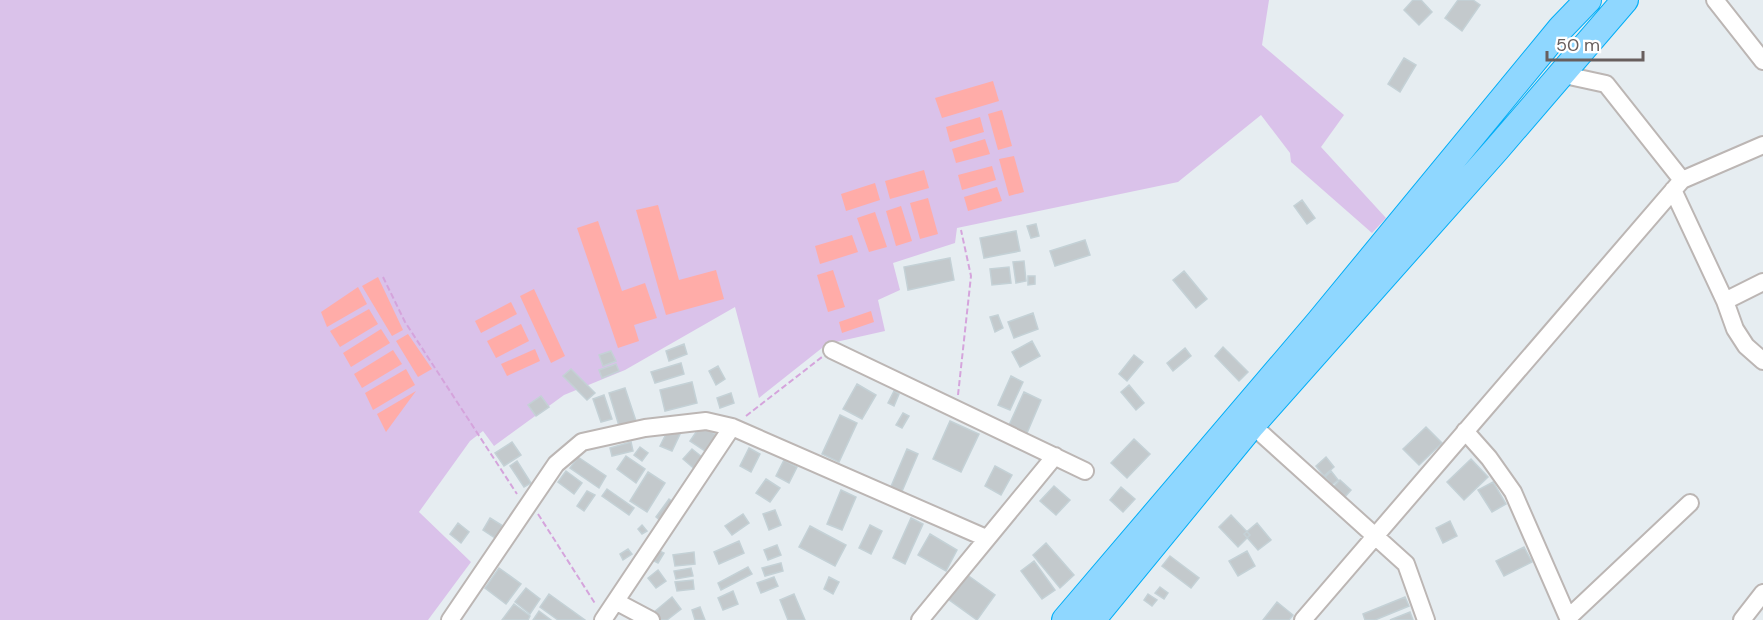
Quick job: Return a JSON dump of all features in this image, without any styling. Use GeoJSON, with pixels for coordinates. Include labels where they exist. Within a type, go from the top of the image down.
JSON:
{"type":"FeatureCollection","features":[{"type":"Feature","properties":{"kind":"highway"},"geometry":{"type":"LineString","coordinates":[[1065,620],[1318,322],[1561,28],[1588,0]]}},
{"type":"Feature","properties":{"kind":"highway"},"geometry":{"type":"LineString","coordinates":[[1092,620],[1252,425],[1496,150],[1625,0]]}},
{"type":"Feature","properties":{"kind":"street"},"geometry":{"type":"LineString","coordinates":[[1715,0],[1763,61]]}},
{"type":"Feature","properties":{"kind":"street"},"geometry":{"type":"LineString","coordinates":[[1560,74],[1606,84],[1677,185],[1740,338],[1763,361]]}},
{"type":"Feature","properties":{"kind":"street"},"geometry":{"type":"LineString","coordinates":[[1303,620],[1677,185],[1763,145]]}},
{"type":"Feature","properties":{"kind":"street"},"geometry":{"type":"LineString","coordinates":[[1725,301],[1763,282]]}},
{"type":"Feature","properties":{"kind":"street"},"geometry":{"type":"LineString","coordinates":[[832,350],[1085,471]]}},
{"type":"Feature","properties":{"kind":"street"},"geometry":{"type":"LineString","coordinates":[[450,620],[556,464],[582,442],[645,428],[706,421],[732,428],[986,538]]}},
{"type":"Feature","properties":{"kind":"street"},"geometry":{"type":"LineString","coordinates":[[1252,425],[1406,564],[1426,620]]}},
{"type":"Feature","properties":{"kind":"street"},"geometry":{"type":"LineString","coordinates":[[604,619],[732,428]]}},
{"type":"Feature","properties":{"kind":"street"},"geometry":{"type":"LineString","coordinates":[[1465,431],[1489,458],[1513,492],[1568,619],[1690,503]]}},
{"type":"Feature","properties":{"kind":"street"},"geometry":{"type":"LineString","coordinates":[[920,620],[1055,456]]}},
{"type":"Feature","properties":{"kind":"street"},"geometry":{"type":"LineString","coordinates":[[1742,620],[1763,593]]}},
{"type":"Feature","properties":{"kind":"street"},"geometry":{"type":"LineString","coordinates":[[617,602],[651,620]]}},
{"type":"Feature","properties":{"kind":"path"},"geometry":{"type":"LineString","coordinates":[[957,409],[971,276],[961,230]]}},
{"type":"Feature","properties":{"kind":"path"},"geometry":{"type":"LineString","coordinates":[[383,277],[405,322],[527,508],[537,513],[545,523],[604,619]]}},
{"type":"Feature","properties":{"kind":"path"},"geometry":{"type":"LineString","coordinates":[[732,428],[832,350]]}},
{"type":"Feature","properties":{"kind":"shaded area"},"geometry":{"type":"Polygon","coordinates":[[[0,0],[1269,0],[1262,45],[1344,115],[1321,147],[1386,218],[1372,233],[1291,162],[1290,153],[1261,115],[1178,182],[957,228],[955,243],[893,263],[900,290],[878,300],[885,331],[827,344],[759,398],[735,307],[625,370],[564,395],[494,446],[483,431],[470,441],[419,512],[471,562],[428,620],[0,620],[0,0]]]}},
{"type":"Feature","properties":{"kind":"shaded area"},"geometry":{"type":"Polygon","coordinates":[[[993,81],[999,101],[942,118],[935,98],[993,81]]]}},
{"type":"Feature","properties":{"kind":"shaded area"},"geometry":{"type":"Polygon","coordinates":[[[1002,110],[1012,146],[998,150],[988,114],[1002,110]]]}},
{"type":"Feature","properties":{"kind":"shaded area"},"geometry":{"type":"Polygon","coordinates":[[[980,117],[984,132],[950,142],[946,127],[980,117]]]}},
{"type":"Feature","properties":{"kind":"shaded area"},"geometry":{"type":"Polygon","coordinates":[[[985,139],[990,154],[956,163],[952,149],[985,139]]]}},
{"type":"Feature","properties":{"kind":"shaded area"},"geometry":{"type":"Polygon","coordinates":[[[1014,156],[1024,192],[1009,196],[999,159],[1014,156]]]}},
{"type":"Feature","properties":{"kind":"shaded area"},"geometry":{"type":"Polygon","coordinates":[[[992,166],[996,180],[962,190],[958,175],[992,166]]]}},
{"type":"Feature","properties":{"kind":"shaded area"},"geometry":{"type":"Polygon","coordinates":[[[924,170],[929,188],[890,199],[885,181],[924,170]]]}},
{"type":"Feature","properties":{"kind":"shaded area"},"geometry":{"type":"Polygon","coordinates":[[[875,183],[880,200],[846,211],[841,194],[875,183]]]}},
{"type":"Feature","properties":{"kind":"shaded area"},"geometry":{"type":"Polygon","coordinates":[[[997,187],[1002,201],[968,211],[964,197],[997,187]]]}},
{"type":"Feature","properties":{"kind":"shaded area"},"geometry":{"type":"Polygon","coordinates":[[[928,198],[938,234],[920,239],[910,203],[928,198]]]}},
{"type":"Feature","properties":{"kind":"shaded area"},"geometry":{"type":"Polygon","coordinates":[[[658,205],[679,280],[716,270],[724,299],[666,315],[636,210],[658,205]]]}},
{"type":"Feature","properties":{"kind":"shaded area"},"geometry":{"type":"Polygon","coordinates":[[[901,206],[912,241],[896,246],[886,211],[901,206]]]}},
{"type":"Feature","properties":{"kind":"shaded area"},"geometry":{"type":"Polygon","coordinates":[[[875,212],[887,247],[869,252],[857,218],[875,212]]]}},
{"type":"Feature","properties":{"kind":"shaded area"},"geometry":{"type":"Polygon","coordinates":[[[598,221],[622,291],[645,283],[657,318],[634,325],[639,341],[618,348],[577,228],[598,221]]]}},
{"type":"Feature","properties":{"kind":"shaded area"},"geometry":{"type":"Polygon","coordinates":[[[852,235],[858,252],[820,264],[815,246],[852,235]]]}},
{"type":"Feature","properties":{"kind":"shaded area"},"geometry":{"type":"Polygon","coordinates":[[[833,270],[845,307],[828,312],[817,275],[833,270]]]}},
{"type":"Feature","properties":{"kind":"shaded area"},"geometry":{"type":"Polygon","coordinates":[[[378,277],[403,330],[392,336],[362,286],[378,277]]]}},
{"type":"Feature","properties":{"kind":"shaded area"},"geometry":{"type":"Polygon","coordinates":[[[358,287],[367,304],[327,327],[321,312],[358,287]]]}},
{"type":"Feature","properties":{"kind":"shaded area"},"geometry":{"type":"Polygon","coordinates":[[[534,289],[565,356],[551,363],[520,296],[534,289]]]}},
{"type":"Feature","properties":{"kind":"shaded area"},"geometry":{"type":"Polygon","coordinates":[[[511,302],[517,314],[481,333],[475,321],[511,302]]]}},
{"type":"Feature","properties":{"kind":"shaded area"},"geometry":{"type":"Polygon","coordinates":[[[369,309],[378,324],[340,347],[330,331],[369,309]]]}},
{"type":"Feature","properties":{"kind":"shaded area"},"geometry":{"type":"Polygon","coordinates":[[[871,311],[874,322],[842,333],[839,322],[871,311]]]}},
{"type":"Feature","properties":{"kind":"shaded area"},"geometry":{"type":"Polygon","coordinates":[[[521,324],[529,341],[496,358],[487,341],[521,324]]]}},
{"type":"Feature","properties":{"kind":"shaded area"},"geometry":{"type":"Polygon","coordinates":[[[381,329],[390,343],[351,367],[343,353],[381,329]]]}},
{"type":"Feature","properties":{"kind":"shaded area"},"geometry":{"type":"Polygon","coordinates":[[[408,334],[432,369],[418,377],[396,341],[408,334]]]}},
{"type":"Feature","properties":{"kind":"shaded area"},"geometry":{"type":"Polygon","coordinates":[[[535,349],[540,361],[507,376],[501,364],[535,349]]]}},
{"type":"Feature","properties":{"kind":"shaded area"},"geometry":{"type":"Polygon","coordinates":[[[393,350],[402,364],[362,388],[354,374],[393,350]]]}},
{"type":"Feature","properties":{"kind":"shaded area"},"geometry":{"type":"Polygon","coordinates":[[[406,369],[415,385],[373,410],[365,393],[406,369]]]}},
{"type":"Feature","properties":{"kind":"shaded area"},"geometry":{"type":"Polygon","coordinates":[[[416,391],[386,432],[377,414],[416,391]]]}},
{"type":"Feature","properties":{"kind":"building"},"geometry":{"type":"Polygon","coordinates":[[[1413,0],[1421,0],[1432,12],[1419,25],[1404,10],[1413,0]]]}},
{"type":"Feature","properties":{"kind":"building"},"geometry":{"type":"Polygon","coordinates":[[[1458,0],[1473,0],[1480,5],[1462,31],[1445,18],[1458,0]]]}},
{"type":"Feature","properties":{"kind":"building"},"geometry":{"type":"Polygon","coordinates":[[[1404,58],[1416,65],[1400,92],[1388,84],[1404,58]]]}},
{"type":"Feature","properties":{"kind":"building"},"geometry":{"type":"Polygon","coordinates":[[[1302,200],[1315,218],[1307,224],[1294,206],[1302,200]]]}},
{"type":"Feature","properties":{"kind":"building"},"geometry":{"type":"Polygon","coordinates":[[[1036,224],[1039,236],[1031,238],[1027,226],[1036,224]]]}},
{"type":"Feature","properties":{"kind":"building"},"geometry":{"type":"Polygon","coordinates":[[[1016,231],[1020,251],[984,258],[980,238],[1016,231]]]}},
{"type":"Feature","properties":{"kind":"building"},"geometry":{"type":"Polygon","coordinates":[[[1085,240],[1090,255],[1055,266],[1050,251],[1085,240]]]}},
{"type":"Feature","properties":{"kind":"building"},"geometry":{"type":"Polygon","coordinates":[[[950,258],[954,280],[908,290],[904,267],[950,258]]]}},
{"type":"Feature","properties":{"kind":"building"},"geometry":{"type":"Polygon","coordinates":[[[1024,261],[1026,281],[1016,283],[1013,262],[1024,261]]]}},
{"type":"Feature","properties":{"kind":"building"},"geometry":{"type":"Polygon","coordinates":[[[1009,267],[1011,283],[992,285],[990,269],[1009,267]]]}},
{"type":"Feature","properties":{"kind":"building"},"geometry":{"type":"Polygon","coordinates":[[[1184,271],[1207,299],[1196,308],[1173,280],[1184,271]]]}},
{"type":"Feature","properties":{"kind":"building"},"geometry":{"type":"Polygon","coordinates":[[[1028,276],[1035,276],[1035,284],[1028,285],[1028,276]]]}},
{"type":"Feature","properties":{"kind":"building"},"geometry":{"type":"Polygon","coordinates":[[[1033,313],[1038,329],[1014,338],[1008,322],[1033,313]]]}},
{"type":"Feature","properties":{"kind":"building"},"geometry":{"type":"Polygon","coordinates":[[[998,315],[1003,328],[995,332],[990,317],[998,315]]]}},
{"type":"Feature","properties":{"kind":"building"},"geometry":{"type":"Polygon","coordinates":[[[1032,341],[1040,356],[1020,367],[1012,352],[1032,341]]]}},
{"type":"Feature","properties":{"kind":"building"},"geometry":{"type":"Polygon","coordinates":[[[684,344],[687,354],[669,361],[666,351],[684,344]]]}},
{"type":"Feature","properties":{"kind":"building"},"geometry":{"type":"Polygon","coordinates":[[[1223,347],[1248,372],[1239,381],[1215,356],[1223,347]]]}},
{"type":"Feature","properties":{"kind":"building"},"geometry":{"type":"Polygon","coordinates":[[[1185,348],[1191,356],[1173,371],[1167,363],[1185,348]]]}},
{"type":"Feature","properties":{"kind":"building"},"geometry":{"type":"Polygon","coordinates":[[[611,351],[616,361],[603,366],[599,355],[611,351]]]}},
{"type":"Feature","properties":{"kind":"building"},"geometry":{"type":"Polygon","coordinates":[[[1134,355],[1143,362],[1127,381],[1119,374],[1134,355]]]}},
{"type":"Feature","properties":{"kind":"building"},"geometry":{"type":"Polygon","coordinates":[[[681,363],[684,374],[655,383],[651,372],[681,363]]]}},
{"type":"Feature","properties":{"kind":"building"},"geometry":{"type":"Polygon","coordinates":[[[616,364],[619,371],[602,378],[599,370],[616,364]]]}},
{"type":"Feature","properties":{"kind":"building"},"geometry":{"type":"Polygon","coordinates":[[[718,366],[725,379],[716,385],[709,371],[718,366]]]}},
{"type":"Feature","properties":{"kind":"building"},"geometry":{"type":"Polygon","coordinates":[[[571,369],[595,393],[587,400],[563,376],[571,369]]]}},
{"type":"Feature","properties":{"kind":"building"},"geometry":{"type":"Polygon","coordinates":[[[1011,376],[1023,382],[1010,410],[998,405],[1011,376]]]}},
{"type":"Feature","properties":{"kind":"building"},"geometry":{"type":"Polygon","coordinates":[[[692,382],[697,403],[665,411],[660,390],[692,382]]]}},
{"type":"Feature","properties":{"kind":"building"},"geometry":{"type":"Polygon","coordinates":[[[857,384],[876,395],[862,419],[843,409],[857,384]]]}},
{"type":"Feature","properties":{"kind":"building"},"geometry":{"type":"Polygon","coordinates":[[[1129,385],[1144,403],[1136,410],[1121,392],[1129,385]]]}},
{"type":"Feature","properties":{"kind":"building"},"geometry":{"type":"Polygon","coordinates":[[[625,388],[637,424],[620,429],[609,393],[625,388]]]}},
{"type":"Feature","properties":{"kind":"building"},"geometry":{"type":"Polygon","coordinates":[[[894,391],[899,394],[894,406],[888,403],[894,391]]]}},
{"type":"Feature","properties":{"kind":"building"},"geometry":{"type":"Polygon","coordinates":[[[1024,392],[1041,400],[1027,433],[1009,425],[1024,392]]]}},
{"type":"Feature","properties":{"kind":"building"},"geometry":{"type":"Polygon","coordinates":[[[731,393],[734,403],[720,408],[717,398],[731,393]]]}},
{"type":"Feature","properties":{"kind":"building"},"geometry":{"type":"Polygon","coordinates":[[[604,395],[612,419],[601,422],[593,399],[604,395]]]}},
{"type":"Feature","properties":{"kind":"building"},"geometry":{"type":"Polygon","coordinates":[[[541,396],[549,407],[536,416],[528,405],[541,396]]]}},
{"type":"Feature","properties":{"kind":"building"},"geometry":{"type":"Polygon","coordinates":[[[903,413],[909,416],[902,428],[896,425],[903,413]]]}},
{"type":"Feature","properties":{"kind":"building"},"geometry":{"type":"Polygon","coordinates":[[[840,415],[857,423],[839,462],[822,454],[840,415]]]}},
{"type":"Feature","properties":{"kind":"building"},"geometry":{"type":"Polygon","coordinates":[[[950,421],[979,434],[961,472],[933,459],[950,421]]]}},
{"type":"Feature","properties":{"kind":"building"},"geometry":{"type":"Polygon","coordinates":[[[701,425],[716,435],[705,451],[690,441],[701,425]]]}},
{"type":"Feature","properties":{"kind":"building"},"geometry":{"type":"Polygon","coordinates":[[[670,426],[681,432],[672,451],[660,446],[670,426]]]}},
{"type":"Feature","properties":{"kind":"building"},"geometry":{"type":"Polygon","coordinates":[[[1426,427],[1442,443],[1419,465],[1403,449],[1426,427]]]}},
{"type":"Feature","properties":{"kind":"building"},"geometry":{"type":"Polygon","coordinates":[[[1134,439],[1150,454],[1127,478],[1111,463],[1134,439]]]}},
{"type":"Feature","properties":{"kind":"building"},"geometry":{"type":"Polygon","coordinates":[[[512,442],[521,455],[504,466],[495,453],[512,442]]]}},
{"type":"Feature","properties":{"kind":"building"},"geometry":{"type":"Polygon","coordinates":[[[631,442],[633,451],[612,456],[610,448],[631,442]]]}},
{"type":"Feature","properties":{"kind":"building"},"geometry":{"type":"Polygon","coordinates":[[[640,447],[648,453],[642,461],[634,455],[640,447]]]}},
{"type":"Feature","properties":{"kind":"building"},"geometry":{"type":"Polygon","coordinates":[[[749,448],[760,454],[751,472],[740,466],[749,448]]]}},
{"type":"Feature","properties":{"kind":"building"},"geometry":{"type":"Polygon","coordinates":[[[692,449],[707,461],[698,472],[683,459],[692,449]]]}},
{"type":"Feature","properties":{"kind":"building"},"geometry":{"type":"Polygon","coordinates":[[[907,449],[918,454],[900,496],[889,491],[907,449]]]}},
{"type":"Feature","properties":{"kind":"building"},"geometry":{"type":"Polygon","coordinates":[[[626,456],[645,469],[636,483],[617,469],[626,456]]]}},
{"type":"Feature","properties":{"kind":"building"},"geometry":{"type":"Polygon","coordinates":[[[578,457],[606,476],[599,488],[570,468],[578,457]]]}},
{"type":"Feature","properties":{"kind":"building"},"geometry":{"type":"Polygon","coordinates":[[[1326,457],[1334,467],[1324,476],[1316,466],[1326,457]]]}},
{"type":"Feature","properties":{"kind":"building"},"geometry":{"type":"Polygon","coordinates":[[[1471,459],[1488,477],[1464,500],[1447,482],[1471,459]]]}},
{"type":"Feature","properties":{"kind":"building"},"geometry":{"type":"Polygon","coordinates":[[[784,460],[797,467],[789,483],[776,476],[784,460]]]}},
{"type":"Feature","properties":{"kind":"building"},"geometry":{"type":"Polygon","coordinates":[[[517,461],[531,483],[524,487],[510,466],[517,461]]]}},
{"type":"Feature","properties":{"kind":"building"},"geometry":{"type":"Polygon","coordinates":[[[995,466],[1012,475],[1001,495],[985,486],[995,466]]]}},
{"type":"Feature","properties":{"kind":"building"},"geometry":{"type":"Polygon","coordinates":[[[566,471],[582,483],[574,494],[558,482],[566,471]]]}},
{"type":"Feature","properties":{"kind":"building"},"geometry":{"type":"Polygon","coordinates":[[[1331,471],[1338,480],[1332,485],[1325,477],[1331,471]]]}},
{"type":"Feature","properties":{"kind":"building"},"geometry":{"type":"Polygon","coordinates":[[[648,472],[665,483],[647,512],[630,501],[648,472]]]}},
{"type":"Feature","properties":{"kind":"building"},"geometry":{"type":"Polygon","coordinates":[[[766,479],[780,488],[770,502],[756,493],[766,479]]]}},
{"type":"Feature","properties":{"kind":"building"},"geometry":{"type":"Polygon","coordinates":[[[1340,480],[1351,490],[1344,498],[1332,488],[1340,480]]]}},
{"type":"Feature","properties":{"kind":"building"},"geometry":{"type":"Polygon","coordinates":[[[1493,482],[1506,504],[1492,512],[1478,490],[1493,482]]]}},
{"type":"Feature","properties":{"kind":"building"},"geometry":{"type":"Polygon","coordinates":[[[1054,486],[1070,500],[1056,515],[1040,501],[1054,486]]]}},
{"type":"Feature","properties":{"kind":"building"},"geometry":{"type":"Polygon","coordinates":[[[1121,487],[1135,499],[1123,512],[1110,500],[1121,487]]]}},
{"type":"Feature","properties":{"kind":"building"},"geometry":{"type":"Polygon","coordinates":[[[607,489],[634,508],[629,515],[602,496],[607,489]]]}},
{"type":"Feature","properties":{"kind":"building"},"geometry":{"type":"Polygon","coordinates":[[[841,490],[856,497],[842,530],[827,524],[841,490]]]}},
{"type":"Feature","properties":{"kind":"building"},"geometry":{"type":"Polygon","coordinates":[[[587,491],[595,495],[584,511],[577,506],[587,491]]]}},
{"type":"Feature","properties":{"kind":"building"},"geometry":{"type":"Polygon","coordinates":[[[669,499],[677,505],[663,523],[656,517],[669,499]]]}},
{"type":"Feature","properties":{"kind":"building"},"geometry":{"type":"Polygon","coordinates":[[[775,510],[781,525],[769,530],[763,514],[775,510]]]}},
{"type":"Feature","properties":{"kind":"building"},"geometry":{"type":"Polygon","coordinates":[[[743,514],[749,523],[732,535],[725,526],[743,514]]]}},
{"type":"Feature","properties":{"kind":"building"},"geometry":{"type":"Polygon","coordinates":[[[1231,515],[1250,535],[1238,547],[1219,527],[1231,515]]]}},
{"type":"Feature","properties":{"kind":"building"},"geometry":{"type":"Polygon","coordinates":[[[490,518],[503,526],[495,538],[483,530],[490,518]]]}},
{"type":"Feature","properties":{"kind":"building"},"geometry":{"type":"Polygon","coordinates":[[[911,518],[923,524],[905,564],[893,558],[911,518]]]}},
{"type":"Feature","properties":{"kind":"building"},"geometry":{"type":"Polygon","coordinates":[[[1450,521],[1457,536],[1443,543],[1436,528],[1450,521]]]}},
{"type":"Feature","properties":{"kind":"building"},"geometry":{"type":"Polygon","coordinates":[[[458,523],[469,532],[461,543],[450,534],[458,523]]]}},
{"type":"Feature","properties":{"kind":"building"},"geometry":{"type":"Polygon","coordinates":[[[1257,523],[1271,540],[1258,550],[1244,534],[1257,523]]]}},
{"type":"Feature","properties":{"kind":"building"},"geometry":{"type":"Polygon","coordinates":[[[642,525],[647,531],[642,534],[638,529],[642,525]]]}},
{"type":"Feature","properties":{"kind":"building"},"geometry":{"type":"Polygon","coordinates":[[[870,525],[882,531],[871,554],[859,548],[870,525]]]}},
{"type":"Feature","properties":{"kind":"building"},"geometry":{"type":"Polygon","coordinates":[[[810,526],[846,545],[835,566],[799,547],[810,526]]]}},
{"type":"Feature","properties":{"kind":"building"},"geometry":{"type":"Polygon","coordinates":[[[930,534],[957,550],[946,571],[918,555],[930,534]]]}},
{"type":"Feature","properties":{"kind":"building"},"geometry":{"type":"Polygon","coordinates":[[[739,541],[744,553],[719,564],[714,552],[739,541]]]}},
{"type":"Feature","properties":{"kind":"building"},"geometry":{"type":"Polygon","coordinates":[[[1046,543],[1074,575],[1060,588],[1033,555],[1046,543]]]}},
{"type":"Feature","properties":{"kind":"building"},"geometry":{"type":"Polygon","coordinates":[[[777,545],[781,555],[768,560],[764,550],[777,545]]]}},
{"type":"Feature","properties":{"kind":"building"},"geometry":{"type":"Polygon","coordinates":[[[1524,547],[1532,562],[1504,576],[1496,561],[1524,547]]]}},
{"type":"Feature","properties":{"kind":"building"},"geometry":{"type":"Polygon","coordinates":[[[628,549],[632,554],[623,560],[620,554],[628,549]]]}},
{"type":"Feature","properties":{"kind":"building"},"geometry":{"type":"Polygon","coordinates":[[[655,549],[664,553],[658,563],[650,559],[655,549]]]}},
{"type":"Feature","properties":{"kind":"building"},"geometry":{"type":"Polygon","coordinates":[[[1247,551],[1255,566],[1238,576],[1229,561],[1247,551]]]}},
{"type":"Feature","properties":{"kind":"building"},"geometry":{"type":"Polygon","coordinates":[[[694,552],[695,564],[675,566],[673,555],[694,552]]]}},
{"type":"Feature","properties":{"kind":"building"},"geometry":{"type":"Polygon","coordinates":[[[1170,556],[1199,578],[1191,588],[1162,566],[1170,556]]]}},
{"type":"Feature","properties":{"kind":"building"},"geometry":{"type":"Polygon","coordinates":[[[1034,561],[1055,590],[1042,599],[1021,571],[1034,561]]]}},
{"type":"Feature","properties":{"kind":"building"},"geometry":{"type":"Polygon","coordinates":[[[781,563],[783,571],[765,576],[762,568],[781,563]]]}},
{"type":"Feature","properties":{"kind":"building"},"geometry":{"type":"Polygon","coordinates":[[[748,567],[752,574],[721,590],[718,583],[748,567]]]}},
{"type":"Feature","properties":{"kind":"building"},"geometry":{"type":"Polygon","coordinates":[[[499,568],[521,584],[506,604],[485,588],[499,568]]]}},
{"type":"Feature","properties":{"kind":"building"},"geometry":{"type":"Polygon","coordinates":[[[691,568],[693,576],[676,579],[674,571],[691,568]]]}},
{"type":"Feature","properties":{"kind":"building"},"geometry":{"type":"Polygon","coordinates":[[[658,570],[666,581],[656,588],[648,578],[658,570]]]}},
{"type":"Feature","properties":{"kind":"building"},"geometry":{"type":"Polygon","coordinates":[[[966,574],[995,595],[977,620],[948,599],[966,574]]]}},
{"type":"Feature","properties":{"kind":"building"},"geometry":{"type":"Polygon","coordinates":[[[774,577],[778,586],[761,593],[757,583],[774,577]]]}},
{"type":"Feature","properties":{"kind":"building"},"geometry":{"type":"Polygon","coordinates":[[[829,577],[839,582],[833,594],[824,589],[829,577]]]}},
{"type":"Feature","properties":{"kind":"building"},"geometry":{"type":"Polygon","coordinates":[[[693,580],[694,589],[677,591],[675,582],[693,580]]]}},
{"type":"Feature","properties":{"kind":"building"},"geometry":{"type":"Polygon","coordinates":[[[1160,587],[1168,593],[1164,599],[1155,593],[1160,587]]]}},
{"type":"Feature","properties":{"kind":"building"},"geometry":{"type":"Polygon","coordinates":[[[526,588],[540,599],[530,614],[515,602],[526,588]]]}},
{"type":"Feature","properties":{"kind":"building"},"geometry":{"type":"Polygon","coordinates":[[[733,591],[738,604],[723,610],[718,598],[733,591]]]}},
{"type":"Feature","properties":{"kind":"building"},"geometry":{"type":"Polygon","coordinates":[[[549,594],[585,620],[558,620],[540,607],[549,594]]]}},
{"type":"Feature","properties":{"kind":"building"},"geometry":{"type":"Polygon","coordinates":[[[794,594],[805,620],[788,620],[780,600],[794,594]]]}},
{"type":"Feature","properties":{"kind":"building"},"geometry":{"type":"Polygon","coordinates":[[[1148,594],[1157,600],[1152,606],[1144,600],[1148,594]]]}},
{"type":"Feature","properties":{"kind":"building"},"geometry":{"type":"Polygon","coordinates":[[[672,597],[681,609],[667,620],[660,620],[654,612],[672,597]]]}},
{"type":"Feature","properties":{"kind":"building"},"geometry":{"type":"Polygon","coordinates":[[[1405,597],[1409,606],[1375,620],[1365,620],[1363,614],[1405,597]]]}},
{"type":"Feature","properties":{"kind":"building"},"geometry":{"type":"Polygon","coordinates":[[[1277,602],[1293,615],[1289,620],[1263,620],[1277,602]]]}},
{"type":"Feature","properties":{"kind":"building"},"geometry":{"type":"Polygon","coordinates":[[[514,604],[530,616],[528,620],[502,620],[514,604]]]}},
{"type":"Feature","properties":{"kind":"building"},"geometry":{"type":"Polygon","coordinates":[[[700,607],[705,620],[695,620],[692,610],[700,607]]]}},
{"type":"Feature","properties":{"kind":"building"},"geometry":{"type":"Polygon","coordinates":[[[539,611],[551,620],[533,620],[539,611]]]}},
{"type":"Feature","properties":{"kind":"building"},"geometry":{"type":"Polygon","coordinates":[[[1410,612],[1413,620],[1390,620],[1410,612]]]}}]}
